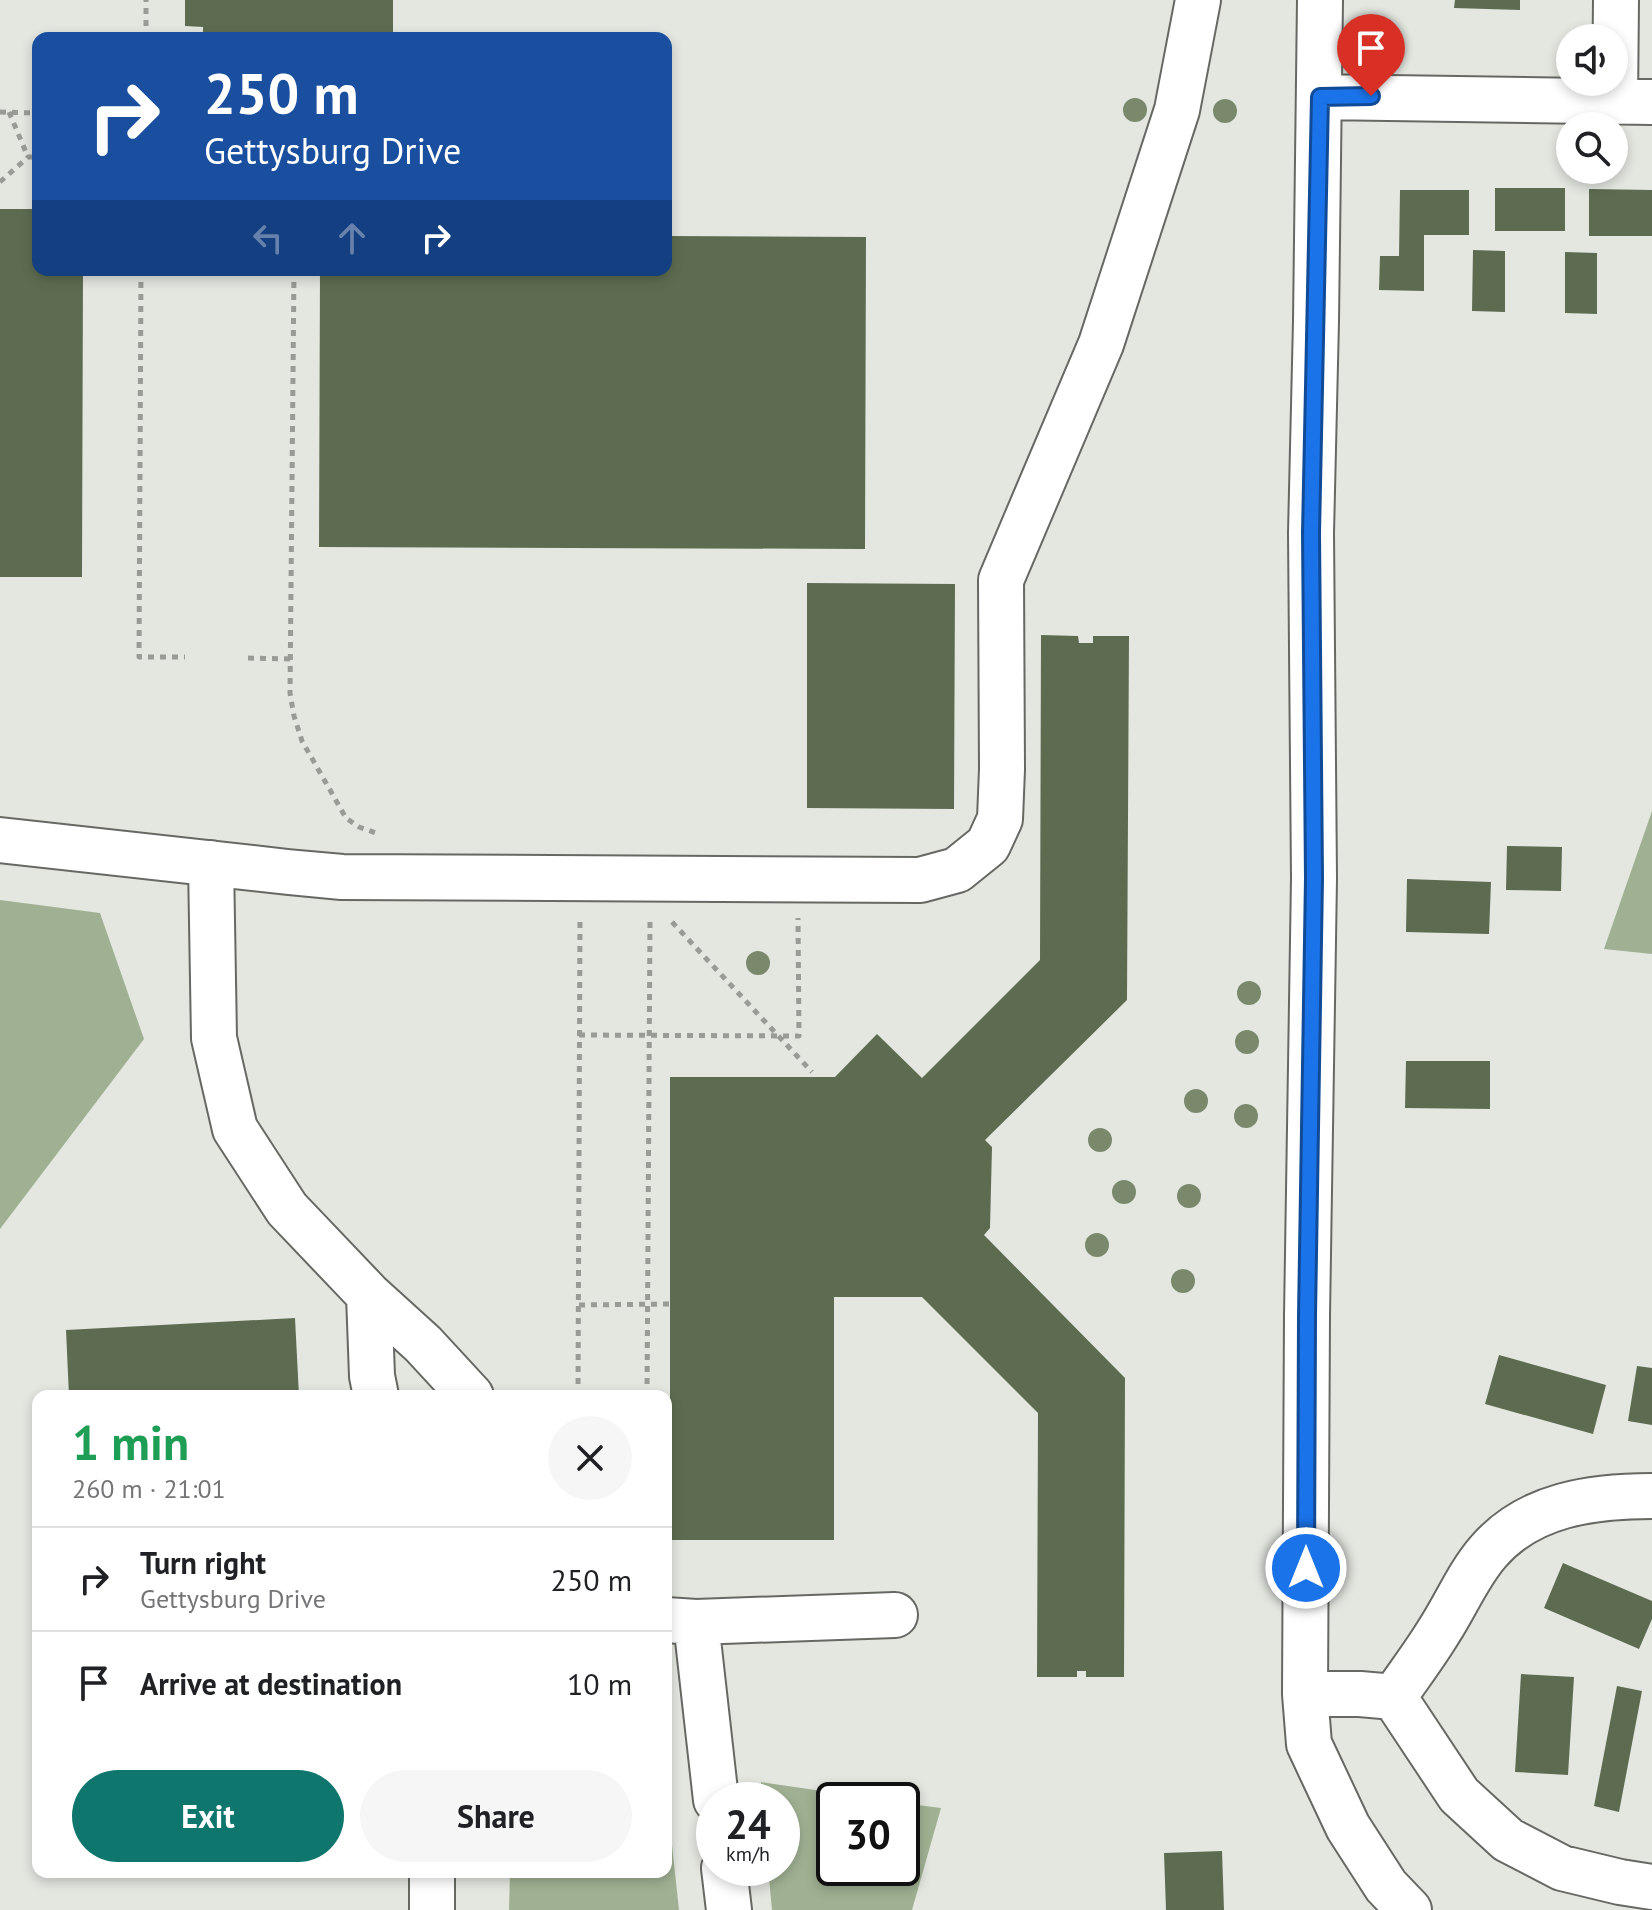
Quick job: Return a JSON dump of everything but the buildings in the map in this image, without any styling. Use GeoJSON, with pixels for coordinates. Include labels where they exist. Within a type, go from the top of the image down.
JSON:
{"type":"FeatureCollection","features":[{"type":"Feature","properties":{"kind":"street"},"geometry":{"type":"LineString","coordinates":[[0,840],[342,877],[920,880],[957,870],[988,845],[1000,819],[1001,580],[1101,344],[1177,110],[1198,0]]}},
{"type":"Feature","properties":{"kind":"street"},"geometry":{"type":"LineString","coordinates":[[1320,0],[1311,533],[1314,878],[1305,1694],[1309,1744],[1335,1801],[1386,1886],[1409,1910]]}},
{"type":"Feature","properties":{"kind":"street"},"geometry":{"type":"LineString","coordinates":[[1320,97],[1634,102],[1616,0]]}},
{"type":"Feature","properties":{"kind":"street"},"geometry":{"type":"LineString","coordinates":[[211,863],[214,1038],[235,1129],[287,1209],[465,1390]]}},
{"type":"Feature","properties":{"kind":"street"},"geometry":{"type":"LineString","coordinates":[[369,1295],[375,1390]]}},
{"type":"Feature","properties":{"kind":"street"},"geometry":{"type":"LineString","coordinates":[[1394,1697],[1489,1551],[1517,1527],[1548,1510],[1597,1498],[1652,1496]]}},
{"type":"Feature","properties":{"kind":"street"},"geometry":{"type":"LineString","coordinates":[[712,1782],[681,1621],[895,1615]]}},
{"type":"Feature","properties":{"kind":"street"},"geometry":{"type":"LineString","coordinates":[[1305,1694],[1394,1697]]}},
{"type":"Feature","properties":{"kind":"street"},"geometry":{"type":"LineString","coordinates":[[1394,1697],[1459,1795],[1508,1840],[1562,1868],[1652,1887]]}},
{"type":"Feature","properties":{"kind":"street"},"geometry":{"type":"LineString","coordinates":[[432,1878],[432,1910]]}},
{"type":"Feature","properties":{"kind":"street"},"geometry":{"type":"LineString","coordinates":[[726,1886],[729,1910]]}},
{"type":"Feature","properties":{"kind":"path"},"geometry":{"type":"LineString","coordinates":[[146,0],[146,32]]}},
{"type":"Feature","properties":{"kind":"path"},"geometry":{"type":"LineString","coordinates":[[0,112],[32,113]]}},
{"type":"Feature","properties":{"kind":"path"},"geometry":{"type":"LineString","coordinates":[[9,112],[28,157]]}},
{"type":"Feature","properties":{"kind":"path"},"geometry":{"type":"LineString","coordinates":[[0,182],[28,157],[32,157]]}},
{"type":"Feature","properties":{"kind":"path"},"geometry":{"type":"LineString","coordinates":[[141,276],[139,657],[185,657]]}},
{"type":"Feature","properties":{"kind":"path"},"geometry":{"type":"LineString","coordinates":[[294,276],[290,693],[302,741],[346,818],[359,827]]}},
{"type":"Feature","properties":{"kind":"path"},"geometry":{"type":"LineString","coordinates":[[248,658],[291,659]]}},
{"type":"Feature","properties":{"kind":"path"},"geometry":{"type":"LineString","coordinates":[[578,1390],[580,904]]}},
{"type":"Feature","properties":{"kind":"path"},"geometry":{"type":"LineString","coordinates":[[579,1035],[799,1036],[798,904]]}},
{"type":"Feature","properties":{"kind":"path"},"geometry":{"type":"LineString","coordinates":[[665,915],[812,1072]]}},
{"type":"Feature","properties":{"kind":"path"},"geometry":{"type":"LineString","coordinates":[[647,1390],[650,918]]}},
{"type":"Feature","properties":{"kind":"path"},"geometry":{"type":"LineString","coordinates":[[579,1305],[670,1304]]}},
{"type":"Feature","properties":{"kind":"green space"},"geometry":{"type":"Polygon","coordinates":[[[1652,811],[1652,954],[1604,949],[1652,811]]]}},
{"type":"Feature","properties":{"kind":"green space"},"geometry":{"type":"Polygon","coordinates":[[[0,900],[100,913],[144,1039],[0,1229],[0,900]]]}},
{"type":"Feature","properties":{"kind":"green space"},"geometry":{"type":"Polygon","coordinates":[[[800,1788],[816,1790],[816,1886],[919,1886],[912,1910],[772,1910],[770,1886],[800,1886],[800,1788]]]}},
{"type":"Feature","properties":{"kind":"green space"},"geometry":{"type":"Polygon","coordinates":[[[920,1805],[941,1808],[920,1882],[920,1805]]]}},
{"type":"Feature","properties":{"kind":"green space"},"geometry":{"type":"Polygon","coordinates":[[[672,1845],[679,1910],[509,1910],[510,1878],[672,1878],[672,1845]]]}},
{"type":"Feature","properties":{"kind":"route"},"geometry":{"type":"LineString","coordinates":[[1306,1568],[1314,878],[1311,533],[1320,97],[1371,96]]}}]}
